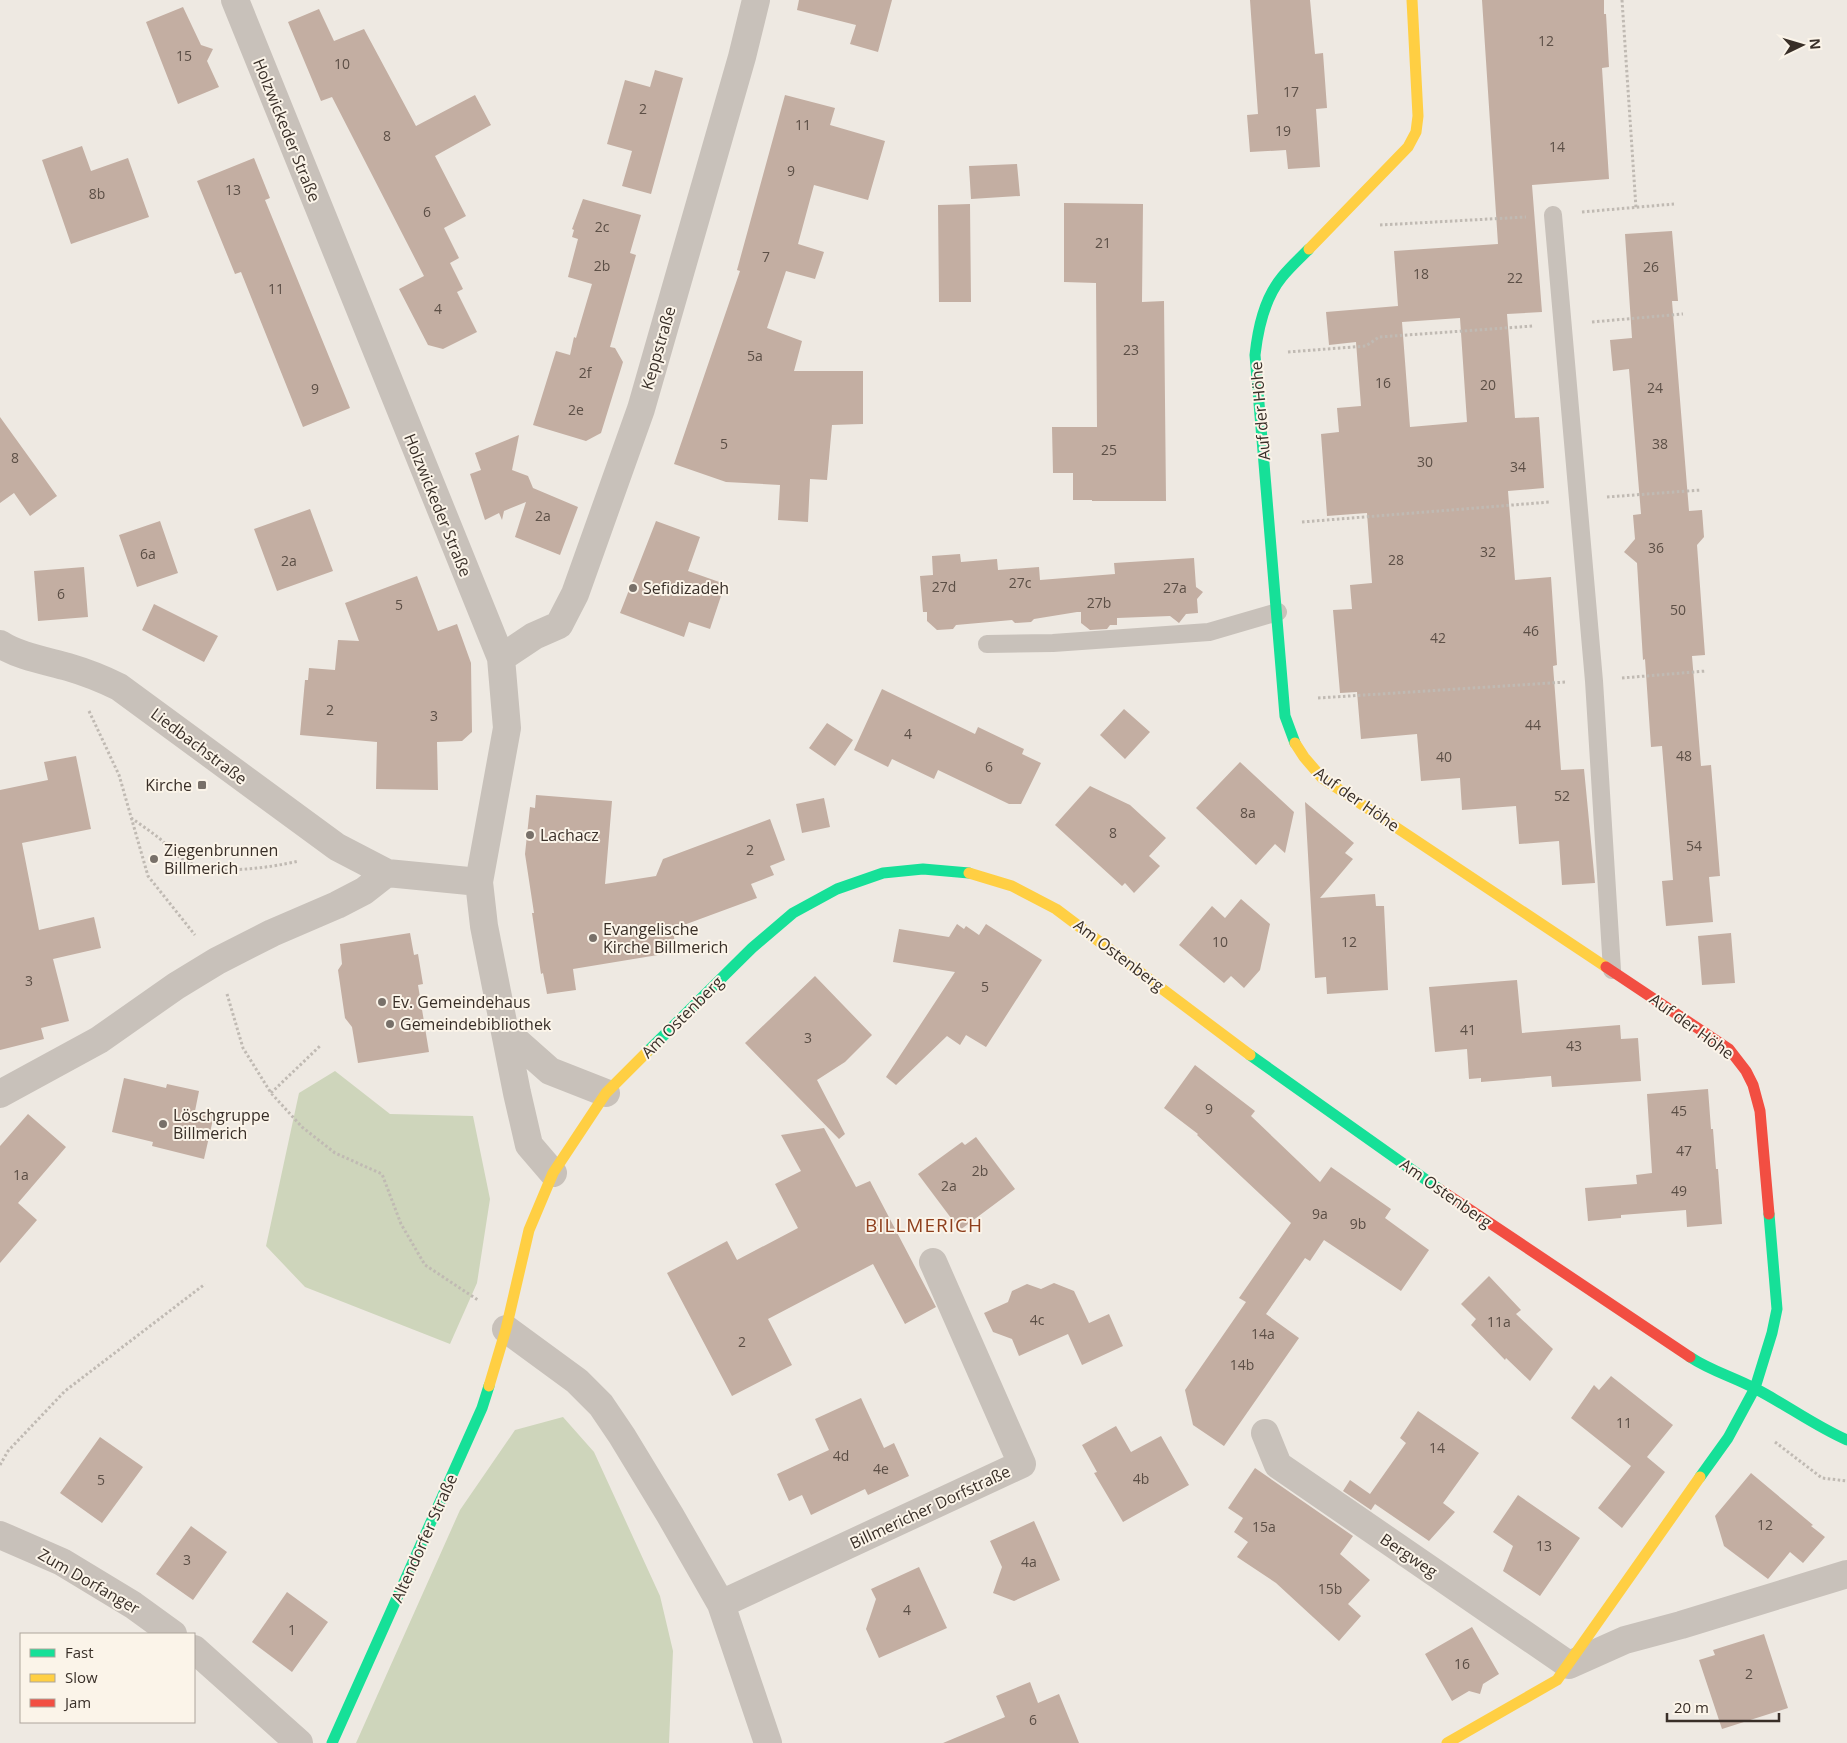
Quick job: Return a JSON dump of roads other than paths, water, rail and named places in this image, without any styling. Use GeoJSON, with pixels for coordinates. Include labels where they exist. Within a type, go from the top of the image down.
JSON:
{"type":"FeatureCollection","features":[{"type":"Feature","properties":{"kind":"street","name":"Holzwickeder Straße"},"geometry":{"type":"LineString","coordinates":[[235,0],[501,658],[507,728],[479,882],[484,926],[517,1093],[530,1145],[553,1173]]}},
{"type":"Feature","properties":{"kind":"street","name":"Keppstraße"},"geometry":{"type":"LineString","coordinates":[[501,658],[534,636],[559,625],[575,594],[640,409],[742,57],[756,0]]}},
{"type":"Feature","properties":{"kind":"street","name":"Auf der Höhe"},"geometry":{"type":"LineString","coordinates":[[1412,0],[1418,116],[1416,132],[1408,147],[1281,278],[1270,295],[1258,327],[1255,354],[1286,716],[1296,747],[1308,764],[1322,778],[1729,1049],[1750,1076],[1755,1087],[1761,1121],[1777,1309],[1772,1333],[1755,1388]]}},
{"type":"Feature","properties":{"kind":"street","name":"Liedbachstraße"},"geometry":{"type":"LineString","coordinates":[[0,644],[5,648],[69,667],[120,687],[337,847],[387,873],[479,882]]}},
{"type":"Feature","properties":{"kind":"street","name":"Am Ostenberg"},"geometry":{"type":"LineString","coordinates":[[506,1329],[529,1230],[553,1173],[606,1093],[752,948],[793,913],[837,889],[883,873],[923,869],[969,873],[1012,886],[1056,909],[1264,1064],[1428,1181],[1705,1367],[1755,1388],[1829,1432],[1847,1440]]}},
{"type":"Feature","properties":{"kind":"street"},"geometry":{"type":"LineString","coordinates":[[0,1094],[99,1040],[176,986],[217,961],[272,933],[337,905],[364,891],[387,873]]}},
{"type":"Feature","properties":{"kind":"street"},"geometry":{"type":"LineString","coordinates":[[506,1032],[550,1071],[606,1093]]}},
{"type":"Feature","properties":{"kind":"street","name":"Billmericher Dorfstraße"},"geometry":{"type":"LineString","coordinates":[[720,1604],[1022,1464],[933,1262]]}},
{"type":"Feature","properties":{"kind":"street"},"geometry":{"type":"LineString","coordinates":[[506,1329],[577,1381],[601,1405],[670,1515],[720,1604],[768,1743]]}},
{"type":"Feature","properties":{"kind":"street","name":"Altendorfer Straße"},"geometry":{"type":"LineString","coordinates":[[332,1743],[482,1408],[506,1329]]}},
{"type":"Feature","properties":{"kind":"street"},"geometry":{"type":"LineString","coordinates":[[1447,1743],[1557,1680],[1728,1438],[1755,1388]]}},
{"type":"Feature","properties":{"kind":"street","name":"Bergweg"},"geometry":{"type":"LineString","coordinates":[[1265,1433],[1278,1466],[1568,1665]]}},
{"type":"Feature","properties":{"kind":"street","name":"Zum Dorfanger"},"geometry":{"type":"LineString","coordinates":[[0,1535],[62,1562],[133,1605],[172,1633]]}},
{"type":"Feature","properties":{"kind":"street"},"geometry":{"type":"LineString","coordinates":[[1568,1665],[1625,1640],[1681,1625],[1847,1574]]}},
{"type":"Feature","properties":{"kind":"street"},"geometry":{"type":"LineString","coordinates":[[195,1650],[299,1743]]}},
{"type":"Feature","properties":{"kind":"lane"},"geometry":{"type":"LineString","coordinates":[[1553,215],[1594,681],[1612,970]]}},
{"type":"Feature","properties":{"kind":"lane"},"geometry":{"type":"LineString","coordinates":[[987,644],[1053,643],[1209,632],[1278,612]]}},
{"type":"Feature","properties":{"kind":"place","name":"Sefidizadeh"},"geometry":{"type":"Point","coordinates":[633,588]}},
{"type":"Feature","properties":{"kind":"place","name":"Kirche"},"geometry":{"type":"Point","coordinates":[202,785]}},
{"type":"Feature","properties":{"kind":"place","name":"Lachacz"},"geometry":{"type":"Point","coordinates":[530,835]}},
{"type":"Feature","properties":{"kind":"place","name":"Ziegenbrunnen Billmerich"},"geometry":{"type":"Point","coordinates":[154,859]}},
{"type":"Feature","properties":{"kind":"place","name":"Evangelische Kirche Billmerich"},"geometry":{"type":"Point","coordinates":[593,938]}},
{"type":"Feature","properties":{"kind":"place","name":"Ev. Gemeindehaus"},"geometry":{"type":"Point","coordinates":[382,1002]}},
{"type":"Feature","properties":{"kind":"place","name":"Gemeindebibliothek"},"geometry":{"type":"Point","coordinates":[390,1024]}},
{"type":"Feature","properties":{"kind":"place","name":"Löschgruppe Billmerich"},"geometry":{"type":"Point","coordinates":[163,1124]}},
{"type":"Feature","properties":{"kind":"district","name":"BILLMERICH"},"geometry":{"type":"Point","coordinates":[924,1225]}}]}
